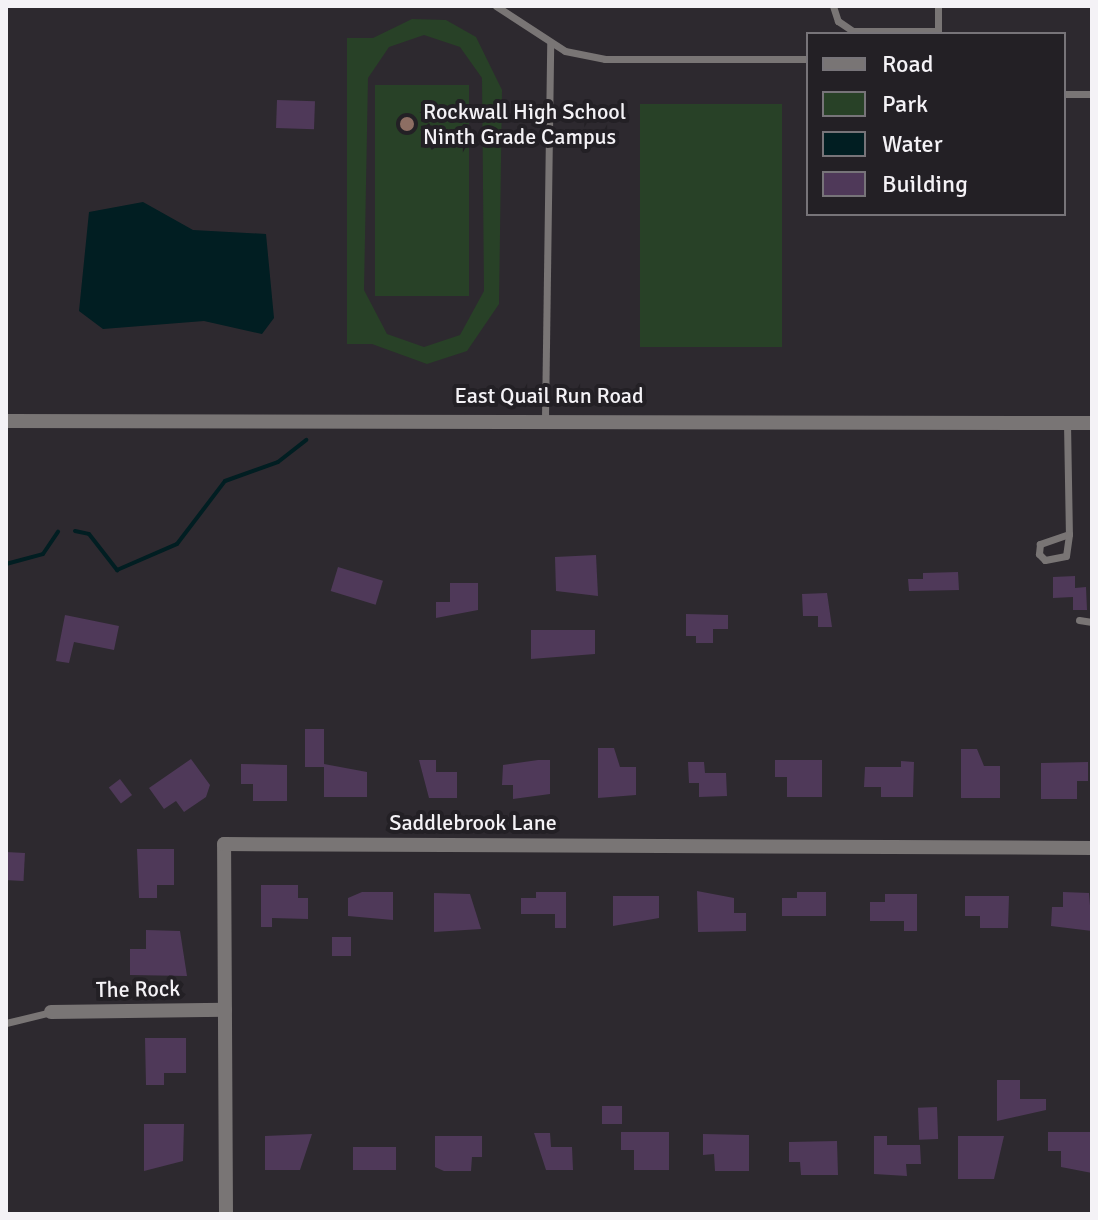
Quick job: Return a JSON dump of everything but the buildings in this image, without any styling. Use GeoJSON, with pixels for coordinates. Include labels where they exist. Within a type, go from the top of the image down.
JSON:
{"type":"FeatureCollection","features":[{"type":"Feature","properties":{"kind":"street","name":"East Quail Run Road"},"geometry":{"type":"LineString","coordinates":[[6,421],[545,418],[1092,423]]}},
{"type":"Feature","properties":{"kind":"street","name":"Saddlebrook Lane"},"geometry":{"type":"LineString","coordinates":[[226,1214],[224,844],[1092,848]]}},
{"type":"Feature","properties":{"kind":"street","name":"The Rock"},"geometry":{"type":"LineString","coordinates":[[51,1012],[225,1010]]}},
{"type":"Feature","properties":{"kind":"lane"},"geometry":{"type":"LineString","coordinates":[[496,6],[550,43],[605,59],[806,59]]}},
{"type":"Feature","properties":{"kind":"lane"},"geometry":{"type":"LineString","coordinates":[[833,6],[838,21],[853,31],[896,32]]}},
{"type":"Feature","properties":{"kind":"lane"},"geometry":{"type":"LineString","coordinates":[[938,6],[938,32]]}},
{"type":"Feature","properties":{"kind":"lane"},"geometry":{"type":"LineString","coordinates":[[545,418],[550,43]]}},
{"type":"Feature","properties":{"kind":"lane"},"geometry":{"type":"LineString","coordinates":[[1066,94],[1092,94]]}},
{"type":"Feature","properties":{"kind":"lane"},"geometry":{"type":"LineString","coordinates":[[1067,423],[1069,534],[1066,556],[1045,560],[1039,554],[1040,544],[1069,534]]}},
{"type":"Feature","properties":{"kind":"lane"},"geometry":{"type":"LineString","coordinates":[[1079,620],[1092,622]]}},
{"type":"Feature","properties":{"kind":"lane"},"geometry":{"type":"LineString","coordinates":[[6,1023],[25,1013],[51,1012]]}},
{"type":"Feature","properties":{"kind":"green space"},"geometry":{"type":"Polygon","coordinates":[[[412,19],[446,20],[476,37],[502,90],[499,304],[467,351],[427,364],[372,344],[347,344],[347,38],[373,38],[412,19]],[[424,35],[389,47],[368,78],[364,290],[387,334],[424,347],[460,335],[484,291],[482,78],[460,47],[424,35]]]}},
{"type":"Feature","properties":{"kind":"green space"},"geometry":{"type":"Polygon","coordinates":[[[375,85],[469,85],[469,296],[375,296],[375,85]]]}},
{"type":"Feature","properties":{"kind":"green space"},"geometry":{"type":"Polygon","coordinates":[[[640,104],[782,104],[782,347],[640,347],[640,104]]]}},
{"type":"Feature","properties":{"kind":"water"},"geometry":{"type":"Polygon","coordinates":[[[143,202],[193,230],[266,234],[274,318],[262,334],[204,321],[103,329],[79,311],[89,212],[143,202]]]}},
{"type":"Feature","properties":{"kind":"waterway"},"geometry":{"type":"LineString","coordinates":[[75,531],[89,534],[117,570],[177,544],[225,481],[278,462],[306,440]]}},
{"type":"Feature","properties":{"kind":"waterway"},"geometry":{"type":"LineString","coordinates":[[6,564],[43,554],[58,532]]}},
{"type":"Feature","properties":{"kind":"place","name":"Rockwall High School Ninth Grade Campus"},"geometry":{"type":"Point","coordinates":[407,124]}}]}
